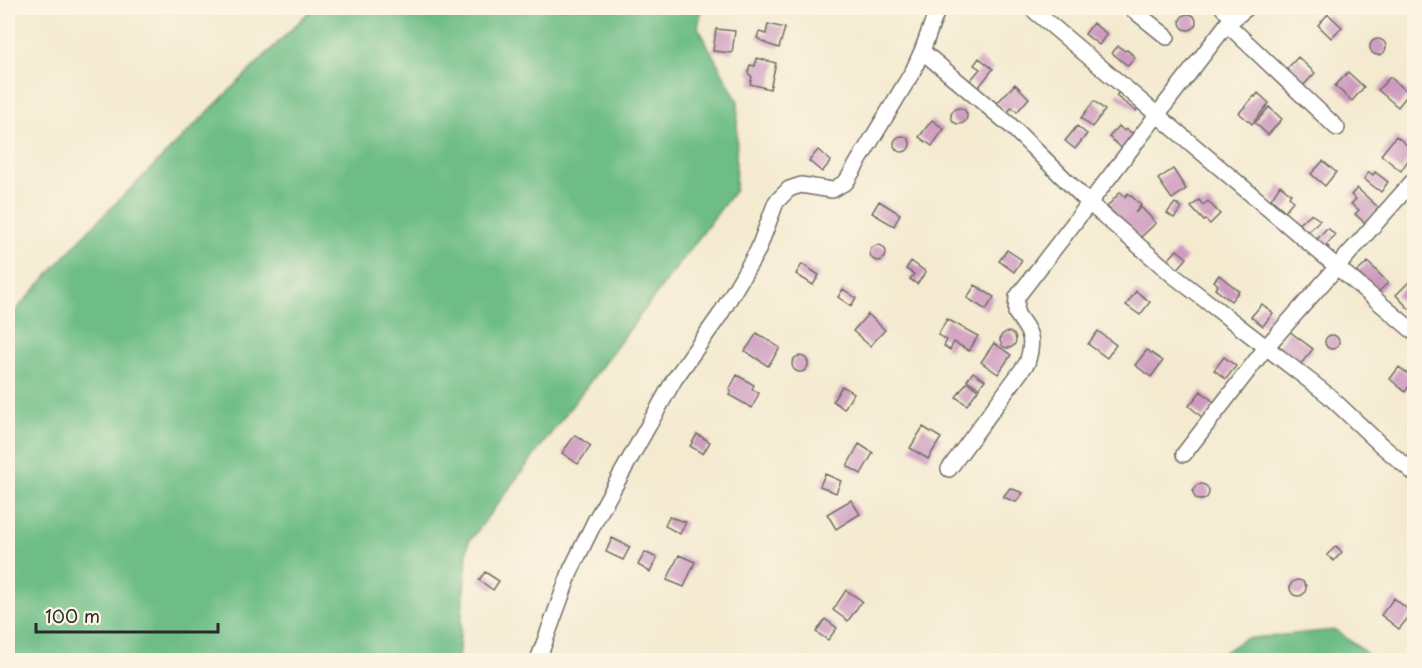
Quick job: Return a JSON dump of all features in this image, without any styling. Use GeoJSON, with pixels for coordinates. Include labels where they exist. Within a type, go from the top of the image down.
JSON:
{"type":"FeatureCollection","features":[{"type":"Feature","properties":{"kind":"street"},"geometry":{"type":"LineString","coordinates":[[538,660],[571,570],[595,521],[674,380],[720,315],[758,250],[776,202],[789,189],[801,185],[832,190],[846,182],[913,71],[938,8]]}},
{"type":"Feature","properties":{"kind":"street"},"geometry":{"type":"LineString","coordinates":[[1031,8],[1414,332]]}},
{"type":"Feature","properties":{"kind":"street"},"geometry":{"type":"LineString","coordinates":[[1131,8],[1167,37]]}},
{"type":"Feature","properties":{"kind":"street"},"geometry":{"type":"LineString","coordinates":[[949,469],[1027,363],[1032,347],[1031,335],[1016,312],[1017,297],[1228,17],[1247,8]]}},
{"type":"Feature","properties":{"kind":"street"},"geometry":{"type":"LineString","coordinates":[[1228,17],[1337,128]]}},
{"type":"Feature","properties":{"kind":"street"},"geometry":{"type":"LineString","coordinates":[[922,51],[1010,125],[1089,203],[1174,276],[1328,395],[1414,473]]}},
{"type":"Feature","properties":{"kind":"street"},"geometry":{"type":"LineString","coordinates":[[1184,454],[1267,346],[1414,180]]}},
{"type":"Feature","properties":{"kind":"green space"},"geometry":{"type":"Polygon","coordinates":[[[313,8],[702,8],[698,27],[738,102],[735,190],[468,543],[458,660],[8,660],[8,319],[89,230],[313,8]]]}},
{"type":"Feature","properties":{"kind":"green space"},"geometry":{"type":"Polygon","coordinates":[[[1336,630],[1375,660],[1213,660],[1244,639],[1336,630]]]}},
{"type":"Feature","properties":{"kind":"building"},"geometry":{"type":"Polygon","coordinates":[[[1188,14],[1194,16],[1196,22],[1194,28],[1188,30],[1182,28],[1180,22],[1182,16],[1188,14]]]}},
{"type":"Feature","properties":{"kind":"building"},"geometry":{"type":"Polygon","coordinates":[[[1328,14],[1342,27],[1331,38],[1318,25],[1328,14]]]}},
{"type":"Feature","properties":{"kind":"building"},"geometry":{"type":"Polygon","coordinates":[[[1093,23],[1107,34],[1099,45],[1085,34],[1093,23]]]}},
{"type":"Feature","properties":{"kind":"building"},"geometry":{"type":"Polygon","coordinates":[[[768,24],[785,28],[779,48],[757,38],[759,32],[766,34],[768,24]]]}},
{"type":"Feature","properties":{"kind":"building"},"geometry":{"type":"Polygon","coordinates":[[[716,29],[735,31],[732,53],[713,51],[716,29]]]}},
{"type":"Feature","properties":{"kind":"building"},"geometry":{"type":"Polygon","coordinates":[[[1378,39],[1384,41],[1386,47],[1384,53],[1378,55],[1372,53],[1370,47],[1372,41],[1378,39]]]}},
{"type":"Feature","properties":{"kind":"building"},"geometry":{"type":"Polygon","coordinates":[[[1118,46],[1135,57],[1128,66],[1112,53],[1118,46]]]}},
{"type":"Feature","properties":{"kind":"building"},"geometry":{"type":"Polygon","coordinates":[[[1298,57],[1315,73],[1301,88],[1284,72],[1298,57]]]}},
{"type":"Feature","properties":{"kind":"building"},"geometry":{"type":"Polygon","coordinates":[[[757,58],[776,63],[770,89],[750,84],[752,77],[748,73],[750,65],[755,66],[757,58]]]}},
{"type":"Feature","properties":{"kind":"building"},"geometry":{"type":"Polygon","coordinates":[[[979,58],[993,69],[978,88],[970,81],[980,69],[974,65],[979,58]]]}},
{"type":"Feature","properties":{"kind":"building"},"geometry":{"type":"Polygon","coordinates":[[[1348,72],[1364,87],[1352,101],[1335,86],[1348,72]]]}},
{"type":"Feature","properties":{"kind":"building"},"geometry":{"type":"Polygon","coordinates":[[[1390,77],[1409,93],[1398,107],[1378,90],[1390,77]]]}},
{"type":"Feature","properties":{"kind":"building"},"geometry":{"type":"Polygon","coordinates":[[[1015,84],[1029,98],[1017,112],[1012,107],[1007,113],[997,103],[1015,84]]]}},
{"type":"Feature","properties":{"kind":"building"},"geometry":{"type":"Polygon","coordinates":[[[1119,92],[1139,107],[1136,111],[1116,96],[1119,92]]]}},
{"type":"Feature","properties":{"kind":"building"},"geometry":{"type":"Polygon","coordinates":[[[1258,93],[1269,103],[1252,124],[1239,113],[1258,93]]]}},
{"type":"Feature","properties":{"kind":"building"},"geometry":{"type":"Polygon","coordinates":[[[1094,101],[1105,110],[1092,127],[1081,118],[1094,101]]]}},
{"type":"Feature","properties":{"kind":"building"},"geometry":{"type":"Polygon","coordinates":[[[1269,107],[1282,119],[1268,135],[1255,123],[1269,107]]]}},
{"type":"Feature","properties":{"kind":"building"},"geometry":{"type":"Polygon","coordinates":[[[959,108],[965,110],[967,116],[965,122],[959,124],[953,122],[951,116],[953,110],[959,108]]]}},
{"type":"Feature","properties":{"kind":"building"},"geometry":{"type":"Polygon","coordinates":[[[932,120],[944,129],[932,146],[919,137],[932,120]]]}},
{"type":"Feature","properties":{"kind":"building"},"geometry":{"type":"Polygon","coordinates":[[[1077,126],[1087,134],[1075,149],[1065,141],[1077,126]]]}},
{"type":"Feature","properties":{"kind":"building"},"geometry":{"type":"Polygon","coordinates":[[[1119,126],[1136,136],[1124,150],[1109,137],[1119,126]]]}},
{"type":"Feature","properties":{"kind":"building"},"geometry":{"type":"Polygon","coordinates":[[[902,136],[908,138],[910,144],[908,150],[902,152],[896,150],[894,144],[896,138],[902,136]]]}},
{"type":"Feature","properties":{"kind":"building"},"geometry":{"type":"Polygon","coordinates":[[[1396,136],[1414,151],[1401,171],[1381,155],[1396,136]]]}},
{"type":"Feature","properties":{"kind":"building"},"geometry":{"type":"Polygon","coordinates":[[[818,150],[831,161],[822,172],[809,161],[818,150]]]}},
{"type":"Feature","properties":{"kind":"building"},"geometry":{"type":"Polygon","coordinates":[[[1323,161],[1336,172],[1325,186],[1311,174],[1323,161]]]}},
{"type":"Feature","properties":{"kind":"building"},"geometry":{"type":"Polygon","coordinates":[[[1173,169],[1186,189],[1172,199],[1158,179],[1173,169]]]}},
{"type":"Feature","properties":{"kind":"building"},"geometry":{"type":"Polygon","coordinates":[[[1369,172],[1373,175],[1375,172],[1388,182],[1381,192],[1364,179],[1369,172]]]}},
{"type":"Feature","properties":{"kind":"building"},"geometry":{"type":"Polygon","coordinates":[[[1280,185],[1291,194],[1289,197],[1293,201],[1285,211],[1271,199],[1280,185]]]}},
{"type":"Feature","properties":{"kind":"building"},"geometry":{"type":"Polygon","coordinates":[[[1357,188],[1379,208],[1365,223],[1355,214],[1359,210],[1351,204],[1356,199],[1351,195],[1357,188]]]}},
{"type":"Feature","properties":{"kind":"building"},"geometry":{"type":"Polygon","coordinates":[[[1120,192],[1125,197],[1128,193],[1141,205],[1135,213],[1141,207],[1156,223],[1140,238],[1107,207],[1120,192]]]}},
{"type":"Feature","properties":{"kind":"building"},"geometry":{"type":"Polygon","coordinates":[[[1199,200],[1203,205],[1208,201],[1220,214],[1210,224],[1191,207],[1199,200]]]}},
{"type":"Feature","properties":{"kind":"building"},"geometry":{"type":"Polygon","coordinates":[[[879,201],[900,214],[894,226],[872,213],[879,201]]]}},
{"type":"Feature","properties":{"kind":"building"},"geometry":{"type":"Polygon","coordinates":[[[1175,203],[1182,208],[1174,218],[1167,213],[1175,203]]]}},
{"type":"Feature","properties":{"kind":"building"},"geometry":{"type":"Polygon","coordinates":[[[1311,214],[1320,220],[1306,234],[1297,225],[1311,214]]]}},
{"type":"Feature","properties":{"kind":"building"},"geometry":{"type":"Polygon","coordinates":[[[1326,229],[1335,235],[1326,245],[1329,247],[1324,252],[1314,243],[1326,229]]]}},
{"type":"Feature","properties":{"kind":"building"},"geometry":{"type":"Polygon","coordinates":[[[878,245],[884,247],[886,253],[884,259],[878,261],[872,259],[870,253],[872,247],[878,245]]]}},
{"type":"Feature","properties":{"kind":"building"},"geometry":{"type":"Polygon","coordinates":[[[1007,250],[1022,260],[1014,272],[999,261],[1007,250]]]}},
{"type":"Feature","properties":{"kind":"building"},"geometry":{"type":"Polygon","coordinates":[[[1177,250],[1187,258],[1177,270],[1167,261],[1177,250]]]}},
{"type":"Feature","properties":{"kind":"building"},"geometry":{"type":"Polygon","coordinates":[[[911,261],[926,272],[917,284],[910,279],[914,274],[906,269],[911,261]]]}},
{"type":"Feature","properties":{"kind":"building"},"geometry":{"type":"Polygon","coordinates":[[[1368,262],[1388,283],[1377,293],[1357,272],[1368,262]]]}},
{"type":"Feature","properties":{"kind":"building"},"geometry":{"type":"Polygon","coordinates":[[[802,264],[819,275],[813,285],[796,274],[802,264]]]}},
{"type":"Feature","properties":{"kind":"building"},"geometry":{"type":"Polygon","coordinates":[[[1219,275],[1239,291],[1231,301],[1215,289],[1218,285],[1214,281],[1219,275]]]}},
{"type":"Feature","properties":{"kind":"building"},"geometry":{"type":"Polygon","coordinates":[[[1413,278],[1414,304],[1409,309],[1396,295],[1413,278]]]}},
{"type":"Feature","properties":{"kind":"building"},"geometry":{"type":"Polygon","coordinates":[[[975,285],[994,297],[986,310],[967,298],[975,285]]]}},
{"type":"Feature","properties":{"kind":"building"},"geometry":{"type":"Polygon","coordinates":[[[843,289],[856,298],[851,306],[838,297],[843,289]]]}},
{"type":"Feature","properties":{"kind":"building"},"geometry":{"type":"Polygon","coordinates":[[[1136,291],[1150,302],[1140,315],[1126,305],[1136,291]]]}},
{"type":"Feature","properties":{"kind":"building"},"geometry":{"type":"Polygon","coordinates":[[[1262,304],[1273,313],[1263,326],[1251,317],[1262,304]]]}},
{"type":"Feature","properties":{"kind":"building"},"geometry":{"type":"Polygon","coordinates":[[[868,314],[885,330],[870,346],[853,331],[868,314]]]}},
{"type":"Feature","properties":{"kind":"building"},"geometry":{"type":"Polygon","coordinates":[[[947,319],[978,336],[969,351],[954,342],[950,350],[944,346],[947,340],[938,335],[947,319]]]}},
{"type":"Feature","properties":{"kind":"building"},"geometry":{"type":"Polygon","coordinates":[[[1098,331],[1116,345],[1107,358],[1088,344],[1098,331]]]}},
{"type":"Feature","properties":{"kind":"building"},"geometry":{"type":"Polygon","coordinates":[[[1289,331],[1313,349],[1300,365],[1278,345],[1289,331]]]}},
{"type":"Feature","properties":{"kind":"building"},"geometry":{"type":"Polygon","coordinates":[[[1008,332],[1014,334],[1016,340],[1014,346],[1008,348],[1002,346],[1000,340],[1002,334],[1008,332]]]}},
{"type":"Feature","properties":{"kind":"building"},"geometry":{"type":"Polygon","coordinates":[[[757,333],[780,348],[768,366],[745,351],[757,333]]]}},
{"type":"Feature","properties":{"kind":"building"},"geometry":{"type":"Polygon","coordinates":[[[1332,335],[1337,337],[1339,342],[1337,347],[1332,349],[1327,347],[1325,342],[1327,337],[1332,335]]]}},
{"type":"Feature","properties":{"kind":"building"},"geometry":{"type":"Polygon","coordinates":[[[994,343],[1011,355],[998,374],[981,362],[994,343]]]}},
{"type":"Feature","properties":{"kind":"building"},"geometry":{"type":"Polygon","coordinates":[[[1147,350],[1163,361],[1151,377],[1135,365],[1147,350]]]}},
{"type":"Feature","properties":{"kind":"building"},"geometry":{"type":"Polygon","coordinates":[[[800,356],[806,358],[808,364],[806,370],[800,372],[794,370],[792,364],[794,358],[800,356]]]}},
{"type":"Feature","properties":{"kind":"building"},"geometry":{"type":"Polygon","coordinates":[[[1224,357],[1236,366],[1226,379],[1214,370],[1224,357]]]}},
{"type":"Feature","properties":{"kind":"building"},"geometry":{"type":"Polygon","coordinates":[[[1399,367],[1414,379],[1405,392],[1390,379],[1399,367]]]}},
{"type":"Feature","properties":{"kind":"building"},"geometry":{"type":"Polygon","coordinates":[[[973,372],[985,380],[979,388],[967,380],[973,372]]]}},
{"type":"Feature","properties":{"kind":"building"},"geometry":{"type":"Polygon","coordinates":[[[737,375],[754,385],[752,389],[759,393],[752,408],[729,395],[731,392],[729,390],[737,375]]]}},
{"type":"Feature","properties":{"kind":"building"},"geometry":{"type":"Polygon","coordinates":[[[967,382],[978,390],[967,405],[956,397],[967,382]]]}},
{"type":"Feature","properties":{"kind":"building"},"geometry":{"type":"Polygon","coordinates":[[[842,386],[854,393],[844,409],[833,401],[842,386]]]}},
{"type":"Feature","properties":{"kind":"building"},"geometry":{"type":"Polygon","coordinates":[[[1201,391],[1215,403],[1203,418],[1189,406],[1201,391]]]}},
{"type":"Feature","properties":{"kind":"building"},"geometry":{"type":"Polygon","coordinates":[[[923,427],[941,438],[928,459],[910,448],[923,427]]]}},
{"type":"Feature","properties":{"kind":"building"},"geometry":{"type":"Polygon","coordinates":[[[697,434],[710,442],[703,454],[690,446],[697,434]]]}},
{"type":"Feature","properties":{"kind":"building"},"geometry":{"type":"Polygon","coordinates":[[[575,435],[591,446],[578,464],[562,453],[575,435]]]}},
{"type":"Feature","properties":{"kind":"building"},"geometry":{"type":"Polygon","coordinates":[[[859,444],[873,453],[861,474],[847,466],[859,444]]]}},
{"type":"Feature","properties":{"kind":"building"},"geometry":{"type":"Polygon","coordinates":[[[825,474],[841,481],[836,493],[820,486],[825,474]]]}},
{"type":"Feature","properties":{"kind":"building"},"geometry":{"type":"Polygon","coordinates":[[[1201,484],[1207,486],[1209,492],[1207,498],[1201,500],[1195,498],[1193,492],[1195,486],[1201,484]]]}},
{"type":"Feature","properties":{"kind":"building"},"geometry":{"type":"Polygon","coordinates":[[[1010,488],[1023,493],[1016,502],[1003,497],[1010,488]]]}},
{"type":"Feature","properties":{"kind":"building"},"geometry":{"type":"Polygon","coordinates":[[[851,500],[860,514],[836,529],[827,514],[851,500]]]}},
{"type":"Feature","properties":{"kind":"building"},"geometry":{"type":"Polygon","coordinates":[[[669,517],[686,522],[680,534],[665,526],[669,517]]]}},
{"type":"Feature","properties":{"kind":"building"},"geometry":{"type":"Polygon","coordinates":[[[612,538],[630,547],[623,560],[606,552],[612,538]]]}},
{"type":"Feature","properties":{"kind":"building"},"geometry":{"type":"Polygon","coordinates":[[[1336,546],[1342,552],[1334,561],[1327,555],[1336,546]]]}},
{"type":"Feature","properties":{"kind":"building"},"geometry":{"type":"Polygon","coordinates":[[[645,552],[657,558],[650,572],[638,565],[645,552]]]}},
{"type":"Feature","properties":{"kind":"building"},"geometry":{"type":"Polygon","coordinates":[[[679,555],[695,562],[684,587],[667,580],[679,555]]]}},
{"type":"Feature","properties":{"kind":"building"},"geometry":{"type":"Polygon","coordinates":[[[485,572],[499,581],[493,590],[479,580],[485,572]]]}},
{"type":"Feature","properties":{"kind":"building"},"geometry":{"type":"Polygon","coordinates":[[[1298,580],[1304,582],[1306,588],[1304,594],[1298,596],[1292,594],[1290,588],[1292,582],[1298,580]]]}},
{"type":"Feature","properties":{"kind":"building"},"geometry":{"type":"Polygon","coordinates":[[[846,590],[862,601],[848,621],[833,610],[846,590]]]}},
{"type":"Feature","properties":{"kind":"building"},"geometry":{"type":"Polygon","coordinates":[[[1394,598],[1412,613],[1399,629],[1381,615],[1394,598]]]}},
{"type":"Feature","properties":{"kind":"building"},"geometry":{"type":"Polygon","coordinates":[[[825,619],[837,628],[828,640],[816,632],[825,619]]]}}]}
